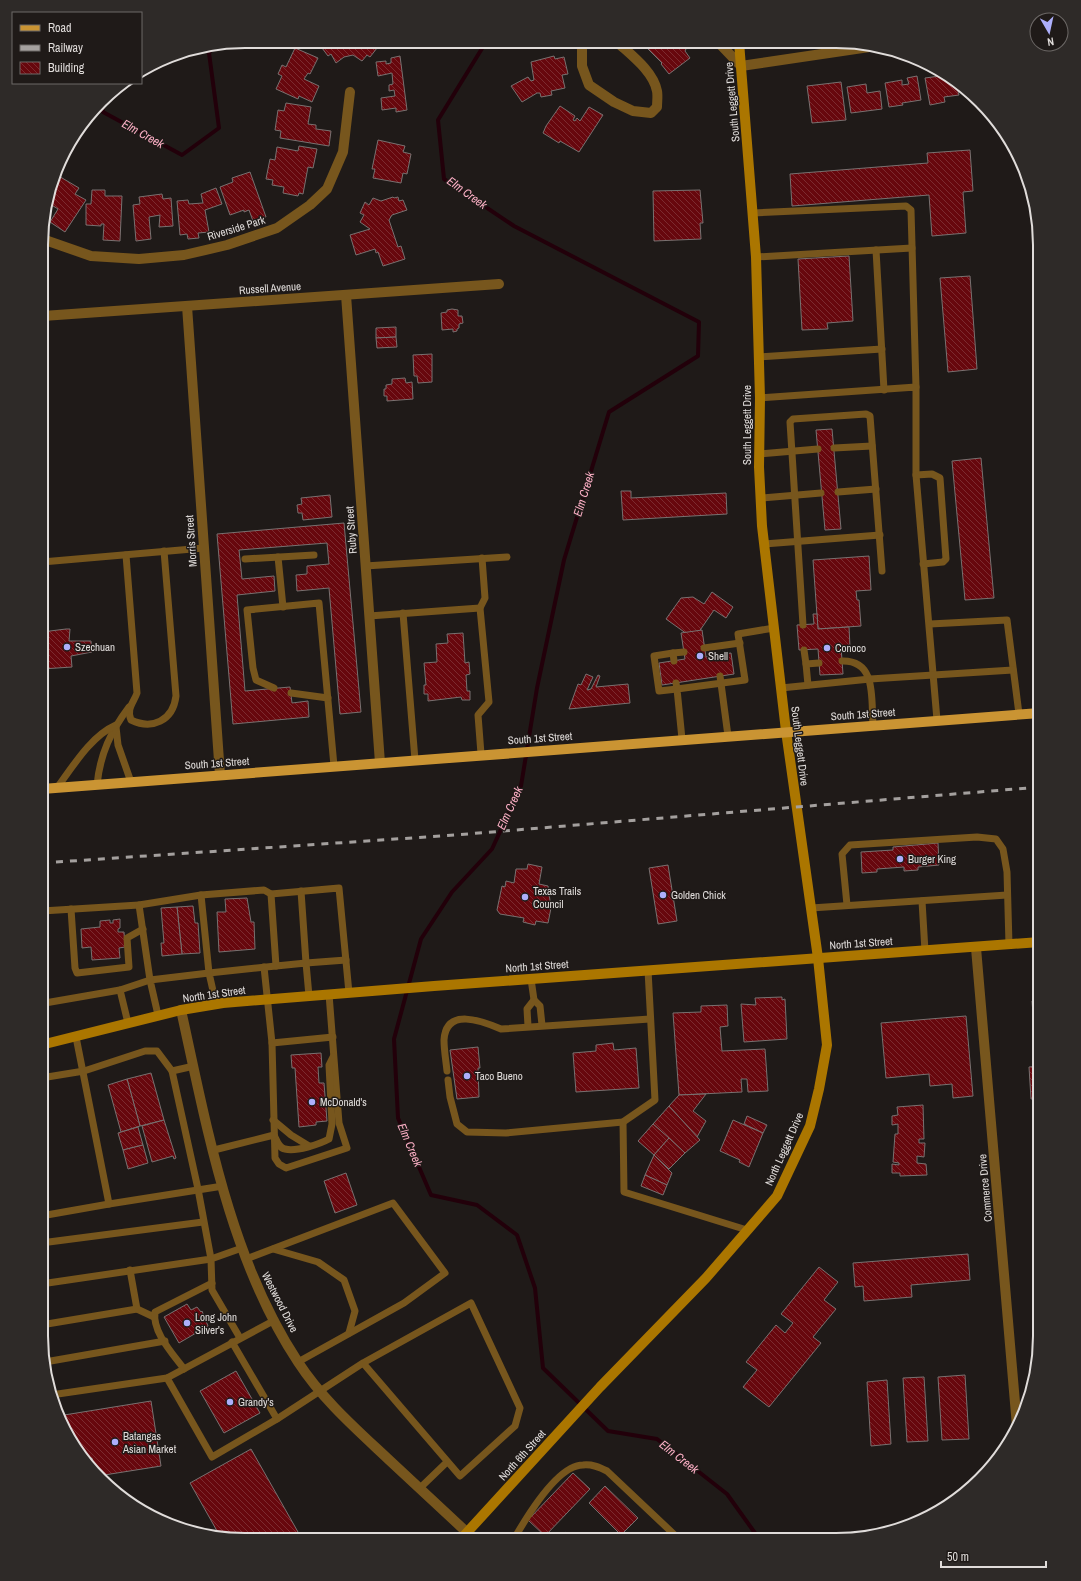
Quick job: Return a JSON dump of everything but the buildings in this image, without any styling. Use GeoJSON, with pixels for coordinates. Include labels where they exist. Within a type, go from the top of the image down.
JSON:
{"type":"FeatureCollection","features":[{"type":"Feature","properties":{"kind":"main road","name":"South Leggett Drive"},"geometry":{"type":"LineString","coordinates":[[740,48],[756,257],[760,398],[759,454],[764,544],[780,688],[796,806]]}},
{"type":"Feature","properties":{"kind":"main road","name":"South 1st Street"},"geometry":{"type":"LineString","coordinates":[[48,789],[559,748],[1033,713]]}},
{"type":"Feature","properties":{"kind":"main road","name":"North Leggett Drive"},"geometry":{"type":"LineString","coordinates":[[600,1387],[706,1278],[777,1196],[810,1126],[819,1089],[826,1045],[818,958],[796,806]]}},
{"type":"Feature","properties":{"kind":"main road","name":"North 1st Street"},"geometry":{"type":"LineString","coordinates":[[48,1044],[158,1015],[216,1004],[531,978],[976,948],[1033,943]]}},
{"type":"Feature","properties":{"kind":"main road","name":"North 6th Street"},"geometry":{"type":"LineString","coordinates":[[471,1533],[556,1435],[600,1387]]}},
{"type":"Feature","properties":{"kind":"street"},"geometry":{"type":"LineString","coordinates":[[582,48],[582,66],[589,85],[614,102],[633,111],[651,113],[657,107],[657,91],[653,80],[623,48]]}},
{"type":"Feature","properties":{"kind":"street"},"geometry":{"type":"LineString","coordinates":[[724,48],[741,66],[841,48]]}},
{"type":"Feature","properties":{"kind":"street","name":"Riverside Park"},"geometry":{"type":"LineString","coordinates":[[48,240],[91,256],[139,259],[184,255],[227,244],[276,228],[310,205],[327,190],[343,152],[350,92]]}},
{"type":"Feature","properties":{"kind":"street","name":"Russell Avenue"},"geometry":{"type":"LineString","coordinates":[[48,316],[500,284]]}},
{"type":"Feature","properties":{"kind":"street","name":"Ruby Street"},"geometry":{"type":"LineString","coordinates":[[346,295],[380,763]]}},
{"type":"Feature","properties":{"kind":"street","name":"Morris Street"},"geometry":{"type":"LineString","coordinates":[[187,306],[220,775]]}},
{"type":"Feature","properties":{"kind":"street","name":"Commerce Drive"},"geometry":{"type":"LineString","coordinates":[[976,948],[1016,1416]]}},
{"type":"Feature","properties":{"kind":"street","name":"Westwood Drive"},"geometry":{"type":"LineString","coordinates":[[181,1010],[223,1186],[242,1248],[274,1320],[298,1362],[320,1390],[370,1442],[420,1488],[464,1533]]}},
{"type":"Feature","properties":{"kind":"lane"},"geometry":{"type":"LineString","coordinates":[[753,213],[906,206],[910,210],[916,387],[916,475],[923,564],[930,624],[937,720]]}},
{"type":"Feature","properties":{"kind":"lane"},"geometry":{"type":"LineString","coordinates":[[756,257],[912,248]]}},
{"type":"Feature","properties":{"kind":"lane"},"geometry":{"type":"LineString","coordinates":[[876,250],[884,390]]}},
{"type":"Feature","properties":{"kind":"lane"},"geometry":{"type":"LineString","coordinates":[[759,357],[882,350]]}},
{"type":"Feature","properties":{"kind":"lane"},"geometry":{"type":"LineString","coordinates":[[760,398],[916,387]]}},
{"type":"Feature","properties":{"kind":"lane"},"geometry":{"type":"LineString","coordinates":[[803,625],[790,422],[793,419],[866,414],[870,416],[882,571]]}},
{"type":"Feature","properties":{"kind":"lane"},"geometry":{"type":"LineString","coordinates":[[834,448],[872,446]]}},
{"type":"Feature","properties":{"kind":"lane"},"geometry":{"type":"LineString","coordinates":[[759,454],[818,450]]}},
{"type":"Feature","properties":{"kind":"lane"},"geometry":{"type":"LineString","coordinates":[[916,475],[932,474],[940,478],[946,559],[943,562],[923,564]]}},
{"type":"Feature","properties":{"kind":"lane"},"geometry":{"type":"LineString","coordinates":[[838,492],[876,489]]}},
{"type":"Feature","properties":{"kind":"lane"},"geometry":{"type":"LineString","coordinates":[[761,498],[822,493]]}},
{"type":"Feature","properties":{"kind":"lane"},"geometry":{"type":"LineString","coordinates":[[764,544],[880,535]]}},
{"type":"Feature","properties":{"kind":"lane"},"geometry":{"type":"LineString","coordinates":[[48,562],[204,548]]}},
{"type":"Feature","properties":{"kind":"lane"},"geometry":{"type":"LineString","coordinates":[[129,707],[129,715],[131,720],[147,724],[163,720],[175,708],[176,696],[164,551]]}},
{"type":"Feature","properties":{"kind":"lane"},"geometry":{"type":"LineString","coordinates":[[97,784],[99,764],[116,725],[134,702],[137,693],[126,555]]}},
{"type":"Feature","properties":{"kind":"lane"},"geometry":{"type":"LineString","coordinates":[[245,560],[314,555]]}},
{"type":"Feature","properties":{"kind":"lane"},"geometry":{"type":"LineString","coordinates":[[278,557],[283,607]]}},
{"type":"Feature","properties":{"kind":"lane"},"geometry":{"type":"LineString","coordinates":[[365,566],[507,557]]}},
{"type":"Feature","properties":{"kind":"lane"},"geometry":{"type":"LineString","coordinates":[[482,558],[485,598],[480,608],[489,702],[478,715],[486,754]]}},
{"type":"Feature","properties":{"kind":"lane"},"geometry":{"type":"LineString","coordinates":[[274,688],[256,680],[252,668],[247,610],[319,603],[334,766]]}},
{"type":"Feature","properties":{"kind":"lane"},"geometry":{"type":"LineString","coordinates":[[369,616],[480,608]]}},
{"type":"Feature","properties":{"kind":"lane"},"geometry":{"type":"LineString","coordinates":[[403,614],[415,760]]}},
{"type":"Feature","properties":{"kind":"lane"},"geometry":{"type":"LineString","coordinates":[[930,624],[1007,620],[1019,714]]}},
{"type":"Feature","properties":{"kind":"lane"},"geometry":{"type":"LineString","coordinates":[[684,652],[654,656],[659,691],[677,686],[721,680],[745,680],[738,634],[774,628]]}},
{"type":"Feature","properties":{"kind":"lane"},"geometry":{"type":"LineString","coordinates":[[704,648],[740,643]]}},
{"type":"Feature","properties":{"kind":"lane"},"geometry":{"type":"LineString","coordinates":[[716,646],[717,655]]}},
{"type":"Feature","properties":{"kind":"lane"},"geometry":{"type":"LineString","coordinates":[[804,650],[808,685]]}},
{"type":"Feature","properties":{"kind":"lane"},"geometry":{"type":"LineString","coordinates":[[673,653],[674,661]]}},
{"type":"Feature","properties":{"kind":"lane"},"geometry":{"type":"LineString","coordinates":[[842,661],[852,661],[863,667],[870,679],[873,725]]}},
{"type":"Feature","properties":{"kind":"lane"},"geometry":{"type":"LineString","coordinates":[[806,664],[819,663]]}},
{"type":"Feature","properties":{"kind":"lane"},"geometry":{"type":"LineString","coordinates":[[780,688],[870,679],[1013,670]]}},
{"type":"Feature","properties":{"kind":"lane"},"geometry":{"type":"LineString","coordinates":[[721,680],[728,736]]}},
{"type":"Feature","properties":{"kind":"lane"},"geometry":{"type":"LineString","coordinates":[[677,686],[682,739]]}},
{"type":"Feature","properties":{"kind":"lane"},"geometry":{"type":"LineString","coordinates":[[291,693],[328,698]]}},
{"type":"Feature","properties":{"kind":"lane"},"geometry":{"type":"LineString","coordinates":[[116,725],[118,745],[131,782]]}},
{"type":"Feature","properties":{"kind":"lane"},"geometry":{"type":"LineString","coordinates":[[57,788],[78,760],[99,737],[107,729],[116,725]]}},
{"type":"Feature","properties":{"kind":"lane"},"geometry":{"type":"LineString","coordinates":[[847,905],[842,854],[850,845],[977,837],[996,839],[1004,850],[1007,872],[1009,945]]}},
{"type":"Feature","properties":{"kind":"lane"},"geometry":{"type":"LineString","coordinates":[[48,911],[139,905],[200,895],[264,890],[271,894],[339,888],[349,993]]}},
{"type":"Feature","properties":{"kind":"lane"},"geometry":{"type":"LineString","coordinates":[[301,891],[309,996]]}},
{"type":"Feature","properties":{"kind":"lane"},"geometry":{"type":"LineString","coordinates":[[271,894],[276,966]]}},
{"type":"Feature","properties":{"kind":"lane"},"geometry":{"type":"LineString","coordinates":[[200,895],[209,973],[216,1004]]}},
{"type":"Feature","properties":{"kind":"lane"},"geometry":{"type":"LineString","coordinates":[[811,908],[1008,895]]}},
{"type":"Feature","properties":{"kind":"lane"},"geometry":{"type":"LineString","coordinates":[[922,901],[925,951]]}},
{"type":"Feature","properties":{"kind":"lane"},"geometry":{"type":"LineString","coordinates":[[139,905],[150,980],[158,1015]]}},
{"type":"Feature","properties":{"kind":"lane"},"geometry":{"type":"LineString","coordinates":[[71,909],[75,968],[77,973],[129,967],[127,938],[143,929]]}},
{"type":"Feature","properties":{"kind":"lane"},"geometry":{"type":"LineString","coordinates":[[48,1002],[120,990],[150,980],[264,967],[346,960]]}},
{"type":"Feature","properties":{"kind":"lane"},"geometry":{"type":"LineString","coordinates":[[264,967],[272,1043],[273,1120],[276,1158],[279,1164],[286,1168],[347,1148],[339,1123],[329,994]]}},
{"type":"Feature","properties":{"kind":"lane"},"geometry":{"type":"LineString","coordinates":[[448,1080],[450,1097],[457,1124],[467,1132],[506,1132],[623,1122],[655,1100],[648,970]]}},
{"type":"Feature","properties":{"kind":"lane"},"geometry":{"type":"LineString","coordinates":[[531,978],[534,1000],[540,1006],[542,1025]]}},
{"type":"Feature","properties":{"kind":"lane"},"geometry":{"type":"LineString","coordinates":[[120,990],[128,1023]]}},
{"type":"Feature","properties":{"kind":"lane"},"geometry":{"type":"LineString","coordinates":[[528,1026],[527,1009],[534,1000]]}},
{"type":"Feature","properties":{"kind":"lane"},"geometry":{"type":"LineString","coordinates":[[447,1071],[444,1039],[447,1026],[451,1022],[464,1019],[480,1020],[501,1028],[650,1019]]}},
{"type":"Feature","properties":{"kind":"lane"},"geometry":{"type":"LineString","coordinates":[[76,1037],[84,1071],[109,1204]]}},
{"type":"Feature","properties":{"kind":"lane"},"geometry":{"type":"LineString","coordinates":[[272,1043],[332,1037]]}},
{"type":"Feature","properties":{"kind":"lane"},"geometry":{"type":"LineString","coordinates":[[48,1077],[84,1071],[144,1051],[158,1051],[172,1071],[198,1189],[211,1259],[212,1290],[240,1338]]}},
{"type":"Feature","properties":{"kind":"lane"},"geometry":{"type":"LineString","coordinates":[[274,1135],[280,1146],[284,1149],[321,1144],[329,1139],[332,1124],[329,1065],[334,1055]]}},
{"type":"Feature","properties":{"kind":"lane"},"geometry":{"type":"LineString","coordinates":[[172,1071],[194,1066]]}},
{"type":"Feature","properties":{"kind":"lane"},"geometry":{"type":"LineString","coordinates":[[273,1120],[291,1135],[309,1146]]}},
{"type":"Feature","properties":{"kind":"lane"},"geometry":{"type":"LineString","coordinates":[[623,1122],[624,1192],[747,1230]]}},
{"type":"Feature","properties":{"kind":"lane"},"geometry":{"type":"LineString","coordinates":[[214,1150],[274,1135]]}},
{"type":"Feature","properties":{"kind":"lane"},"geometry":{"type":"LineString","coordinates":[[48,1215],[223,1186]]}},
{"type":"Feature","properties":{"kind":"lane"},"geometry":{"type":"LineString","coordinates":[[246,1258],[393,1203],[445,1273],[404,1303],[298,1362]]}},
{"type":"Feature","properties":{"kind":"lane"},"geometry":{"type":"LineString","coordinates":[[48,1241],[204,1222]]}},
{"type":"Feature","properties":{"kind":"lane"},"geometry":{"type":"LineString","coordinates":[[48,1283],[211,1259],[242,1248]]}},
{"type":"Feature","properties":{"kind":"lane"},"geometry":{"type":"LineString","coordinates":[[272,1249],[318,1262],[344,1280],[355,1311],[349,1333]]}},
{"type":"Feature","properties":{"kind":"lane"},"geometry":{"type":"LineString","coordinates":[[130,1270],[137,1308]]}},
{"type":"Feature","properties":{"kind":"lane"},"geometry":{"type":"LineString","coordinates":[[184,1369],[159,1333],[154,1317],[155,1312],[212,1283]]}},
{"type":"Feature","properties":{"kind":"lane"},"geometry":{"type":"LineString","coordinates":[[167,1378],[212,1457],[277,1419],[363,1363],[471,1303],[520,1408],[515,1426],[460,1476],[363,1363]]}},
{"type":"Feature","properties":{"kind":"lane"},"geometry":{"type":"LineString","coordinates":[[48,1324],[137,1308],[154,1317]]}},
{"type":"Feature","properties":{"kind":"lane"},"geometry":{"type":"LineString","coordinates":[[57,1394],[167,1378],[274,1320]]}},
{"type":"Feature","properties":{"kind":"lane"},"geometry":{"type":"LineString","coordinates":[[50,1361],[165,1341]]}},
{"type":"Feature","properties":{"kind":"lane"},"geometry":{"type":"LineString","coordinates":[[232,1342],[277,1419]]}},
{"type":"Feature","properties":{"kind":"lane"},"geometry":{"type":"LineString","coordinates":[[420,1488],[447,1462]]}},
{"type":"Feature","properties":{"kind":"lane"},"geometry":{"type":"LineString","coordinates":[[518,1533],[543,1495],[565,1471],[582,1464],[597,1466],[607,1471],[673,1533]]}},
{"type":"Feature","properties":{"kind":"waterway","name":"Elm Creek"},"geometry":{"type":"LineString","coordinates":[[482,48],[438,120],[444,179],[514,226],[699,322],[698,356],[609,412],[564,560],[537,688],[521,786],[492,849],[452,892],[421,939],[394,1039],[398,1118],[431,1195],[477,1205],[517,1235],[535,1288],[543,1368],[608,1431],[657,1439],[727,1494],[755,1533]]}},
{"type":"Feature","properties":{"kind":"waterway","name":"Elm Creek"},"geometry":{"type":"LineString","coordinates":[[102,110],[103,112],[182,155],[219,128],[210,52]]}},
{"type":"Feature","properties":{"kind":"railway"},"geometry":{"type":"LineString","coordinates":[[48,863],[455,835],[1033,788]]}},
{"type":"Feature","properties":{"kind":"place","name":"Szechuan"},"geometry":{"type":"Point","coordinates":[67,647]}},
{"type":"Feature","properties":{"kind":"place","name":"Conoco"},"geometry":{"type":"Point","coordinates":[827,648]}},
{"type":"Feature","properties":{"kind":"place","name":"Shell"},"geometry":{"type":"Point","coordinates":[700,656]}},
{"type":"Feature","properties":{"kind":"place","name":"Burger King"},"geometry":{"type":"Point","coordinates":[900,859]}},
{"type":"Feature","properties":{"kind":"place","name":"Golden Chick"},"geometry":{"type":"Point","coordinates":[663,895]}},
{"type":"Feature","properties":{"kind":"place","name":"Texas Trails Council"},"geometry":{"type":"Point","coordinates":[525,897]}},
{"type":"Feature","properties":{"kind":"place","name":"Taco Bueno"},"geometry":{"type":"Point","coordinates":[467,1076]}},
{"type":"Feature","properties":{"kind":"place","name":"McDonald's"},"geometry":{"type":"Point","coordinates":[312,1102]}},
{"type":"Feature","properties":{"kind":"place","name":"Long John Silver's"},"geometry":{"type":"Point","coordinates":[187,1323]}},
{"type":"Feature","properties":{"kind":"place","name":"Grandy's"},"geometry":{"type":"Point","coordinates":[230,1402]}},
{"type":"Feature","properties":{"kind":"place","name":"Batangas Asian Market"},"geometry":{"type":"Point","coordinates":[115,1442]}}]}
